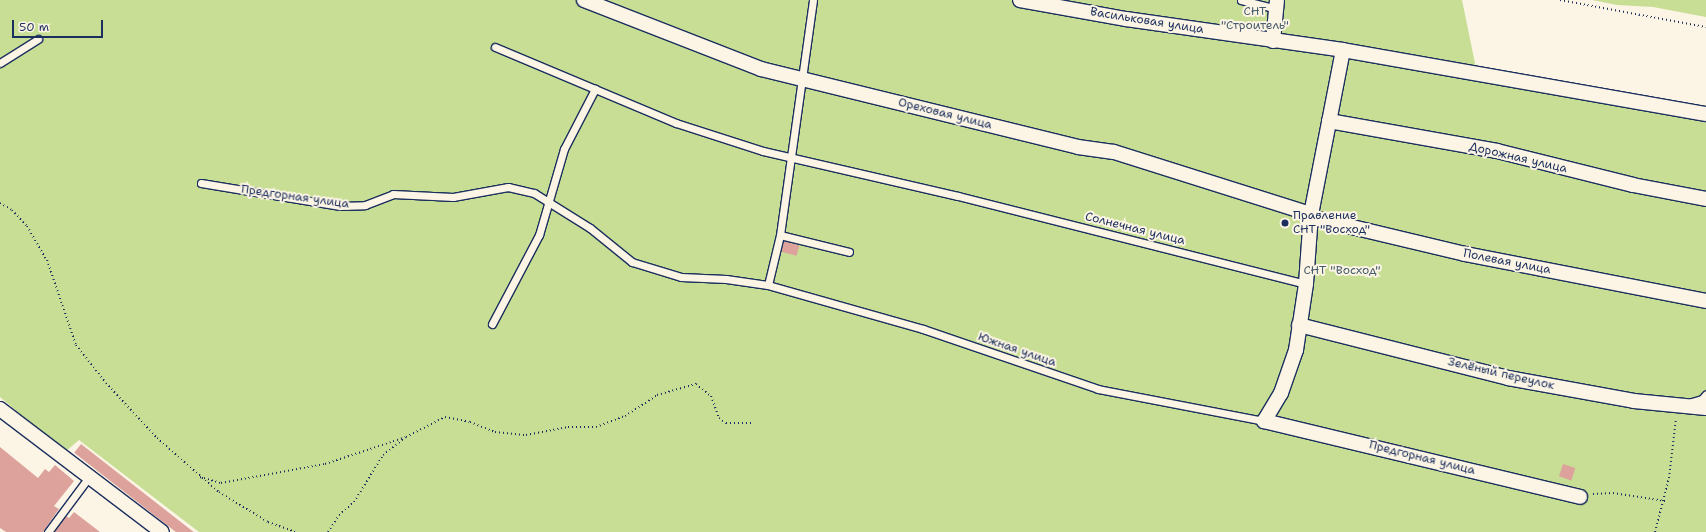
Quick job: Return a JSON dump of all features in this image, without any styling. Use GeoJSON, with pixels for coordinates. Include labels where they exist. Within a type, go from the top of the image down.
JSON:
{"type":"FeatureCollection","features":[{"type":"Feature","properties":{"kind":"street","name":"Ореховая улица"},"geometry":{"type":"LineString","coordinates":[[584,0],[760,69],[1078,147],[1114,152],[1310,215]]}},
{"type":"Feature","properties":{"kind":"street","name":"Васильковая улица"},"geometry":{"type":"LineString","coordinates":[[1020,0],[1126,19],[1342,50],[1706,114]]}},
{"type":"Feature","properties":{"kind":"street"},"geometry":{"type":"LineString","coordinates":[[1273,41],[1277,5]]}},
{"type":"Feature","properties":{"kind":"street"},"geometry":{"type":"LineString","coordinates":[[1264,421],[1281,393],[1296,350],[1306,284],[1310,215],[1342,50]]}},
{"type":"Feature","properties":{"kind":"street","name":"Дорожная улица"},"geometry":{"type":"LineString","coordinates":[[1329,121],[1497,151],[1633,185],[1706,199]]}},
{"type":"Feature","properties":{"kind":"street","name":"Полевая улица"},"geometry":{"type":"LineString","coordinates":[[1310,215],[1465,254],[1706,301]]}},
{"type":"Feature","properties":{"kind":"street","name":"Зелёный переулок"},"geometry":{"type":"LineString","coordinates":[[1299,325],[1508,378],[1634,401],[1706,408]]}},
{"type":"Feature","properties":{"kind":"street"},"geometry":{"type":"LineString","coordinates":[[0,409],[162,532]]}},
{"type":"Feature","properties":{"kind":"street","name":"Предгорная улица"},"geometry":{"type":"LineString","coordinates":[[1264,421],[1580,497]]}},
{"type":"Feature","properties":{"kind":"lane"},"geometry":{"type":"LineString","coordinates":[[768,285],[780,235],[813,0]]}},
{"type":"Feature","properties":{"kind":"lane"},"geometry":{"type":"LineString","coordinates":[[1241,0],[1277,5]]}},
{"type":"Feature","properties":{"kind":"lane"},"geometry":{"type":"LineString","coordinates":[[0,63],[38,39]]}},
{"type":"Feature","properties":{"kind":"lane","name":"Солнечная улица"},"geometry":{"type":"LineString","coordinates":[[495,46],[676,123],[792,158],[958,196],[1306,284]]}},
{"type":"Feature","properties":{"kind":"lane"},"geometry":{"type":"LineString","coordinates":[[492,324],[539,235],[550,205],[564,150],[595,89]]}},
{"type":"Feature","properties":{"kind":"lane","name":"Предгорная улица"},"geometry":{"type":"LineString","coordinates":[[201,183],[340,206],[365,205],[393,194],[453,197],[508,187],[534,193],[550,205],[590,228],[632,262],[681,277],[726,279],[768,285]]}},
{"type":"Feature","properties":{"kind":"lane"},"geometry":{"type":"LineString","coordinates":[[780,235],[849,252]]}},
{"type":"Feature","properties":{"kind":"lane","name":"Южная улица"},"geometry":{"type":"LineString","coordinates":[[768,285],[923,329],[1098,389],[1264,421]]}},
{"type":"Feature","properties":{"kind":"lane"},"geometry":{"type":"LineString","coordinates":[[1679,405],[1702,399],[1706,394]]}},
{"type":"Feature","properties":{"kind":"lane"},"geometry":{"type":"LineString","coordinates":[[48,532],[89,476]]}},
{"type":"Feature","properties":{"kind":"path"},"geometry":{"type":"LineString","coordinates":[[1560,0],[1706,27]]}},
{"type":"Feature","properties":{"kind":"path"},"geometry":{"type":"LineString","coordinates":[[0,203],[12,210],[27,226],[47,260],[76,345],[106,383],[157,438],[219,492],[268,522],[296,532]]}},
{"type":"Feature","properties":{"kind":"path"},"geometry":{"type":"LineString","coordinates":[[200,477],[220,483],[243,480],[260,474],[325,464],[406,437],[445,417],[470,422],[495,432],[526,435],[568,427],[596,427],[625,416],[657,395],[696,384],[711,396],[719,418],[726,423],[751,423]]}},
{"type":"Feature","properties":{"kind":"path"},"geometry":{"type":"LineString","coordinates":[[1655,532],[1665,501],[1679,405]]}},
{"type":"Feature","properties":{"kind":"path"},"geometry":{"type":"LineString","coordinates":[[328,532],[339,515],[354,502],[383,455],[406,437]]}},
{"type":"Feature","properties":{"kind":"path"},"geometry":{"type":"LineString","coordinates":[[1580,497],[1613,493],[1665,501]]}},
{"type":"Feature","properties":{"kind":"green space","name":"СНТ \"Восход\""},"geometry":{"type":"Polygon","coordinates":[[[0,0],[1462,0],[1477,73],[1706,114],[1706,532],[199,532],[79,440],[65,452],[0,397],[0,0]]]}},
{"type":"Feature","properties":{"kind":"green space"},"geometry":{"type":"Polygon","coordinates":[[[1592,0],[1706,0],[1706,17],[1653,7],[1617,5],[1592,0]]]}},
{"type":"Feature","properties":{"kind":"building"},"geometry":{"type":"Polygon","coordinates":[[[784,241],[799,245],[797,256],[781,252],[784,241]]]}},
{"type":"Feature","properties":{"kind":"building"},"geometry":{"type":"Polygon","coordinates":[[[81,444],[194,532],[176,532],[74,453],[81,444]]]}},
{"type":"Feature","properties":{"kind":"building"},"geometry":{"type":"Polygon","coordinates":[[[0,447],[38,478],[45,469],[49,472],[55,465],[74,481],[54,506],[59,509],[43,532],[6,532],[0,528],[0,447]]]}},
{"type":"Feature","properties":{"kind":"building"},"geometry":{"type":"Polygon","coordinates":[[[1563,464],[1575,468],[1571,480],[1559,476],[1563,464]]]}},
{"type":"Feature","properties":{"kind":"building"},"geometry":{"type":"Polygon","coordinates":[[[74,512],[100,532],[54,532],[66,516],[69,518],[74,512]]]}},
{"type":"Feature","properties":{"kind":"place","name":"Правление СНТ \"Восход\""},"geometry":{"type":"Point","coordinates":[1285,223]}},
{"type":"Feature","properties":{"kind":"park label","name":"СНТ \"Строитель\""},"geometry":{"type":"Point","coordinates":[1255,19]}}]}
